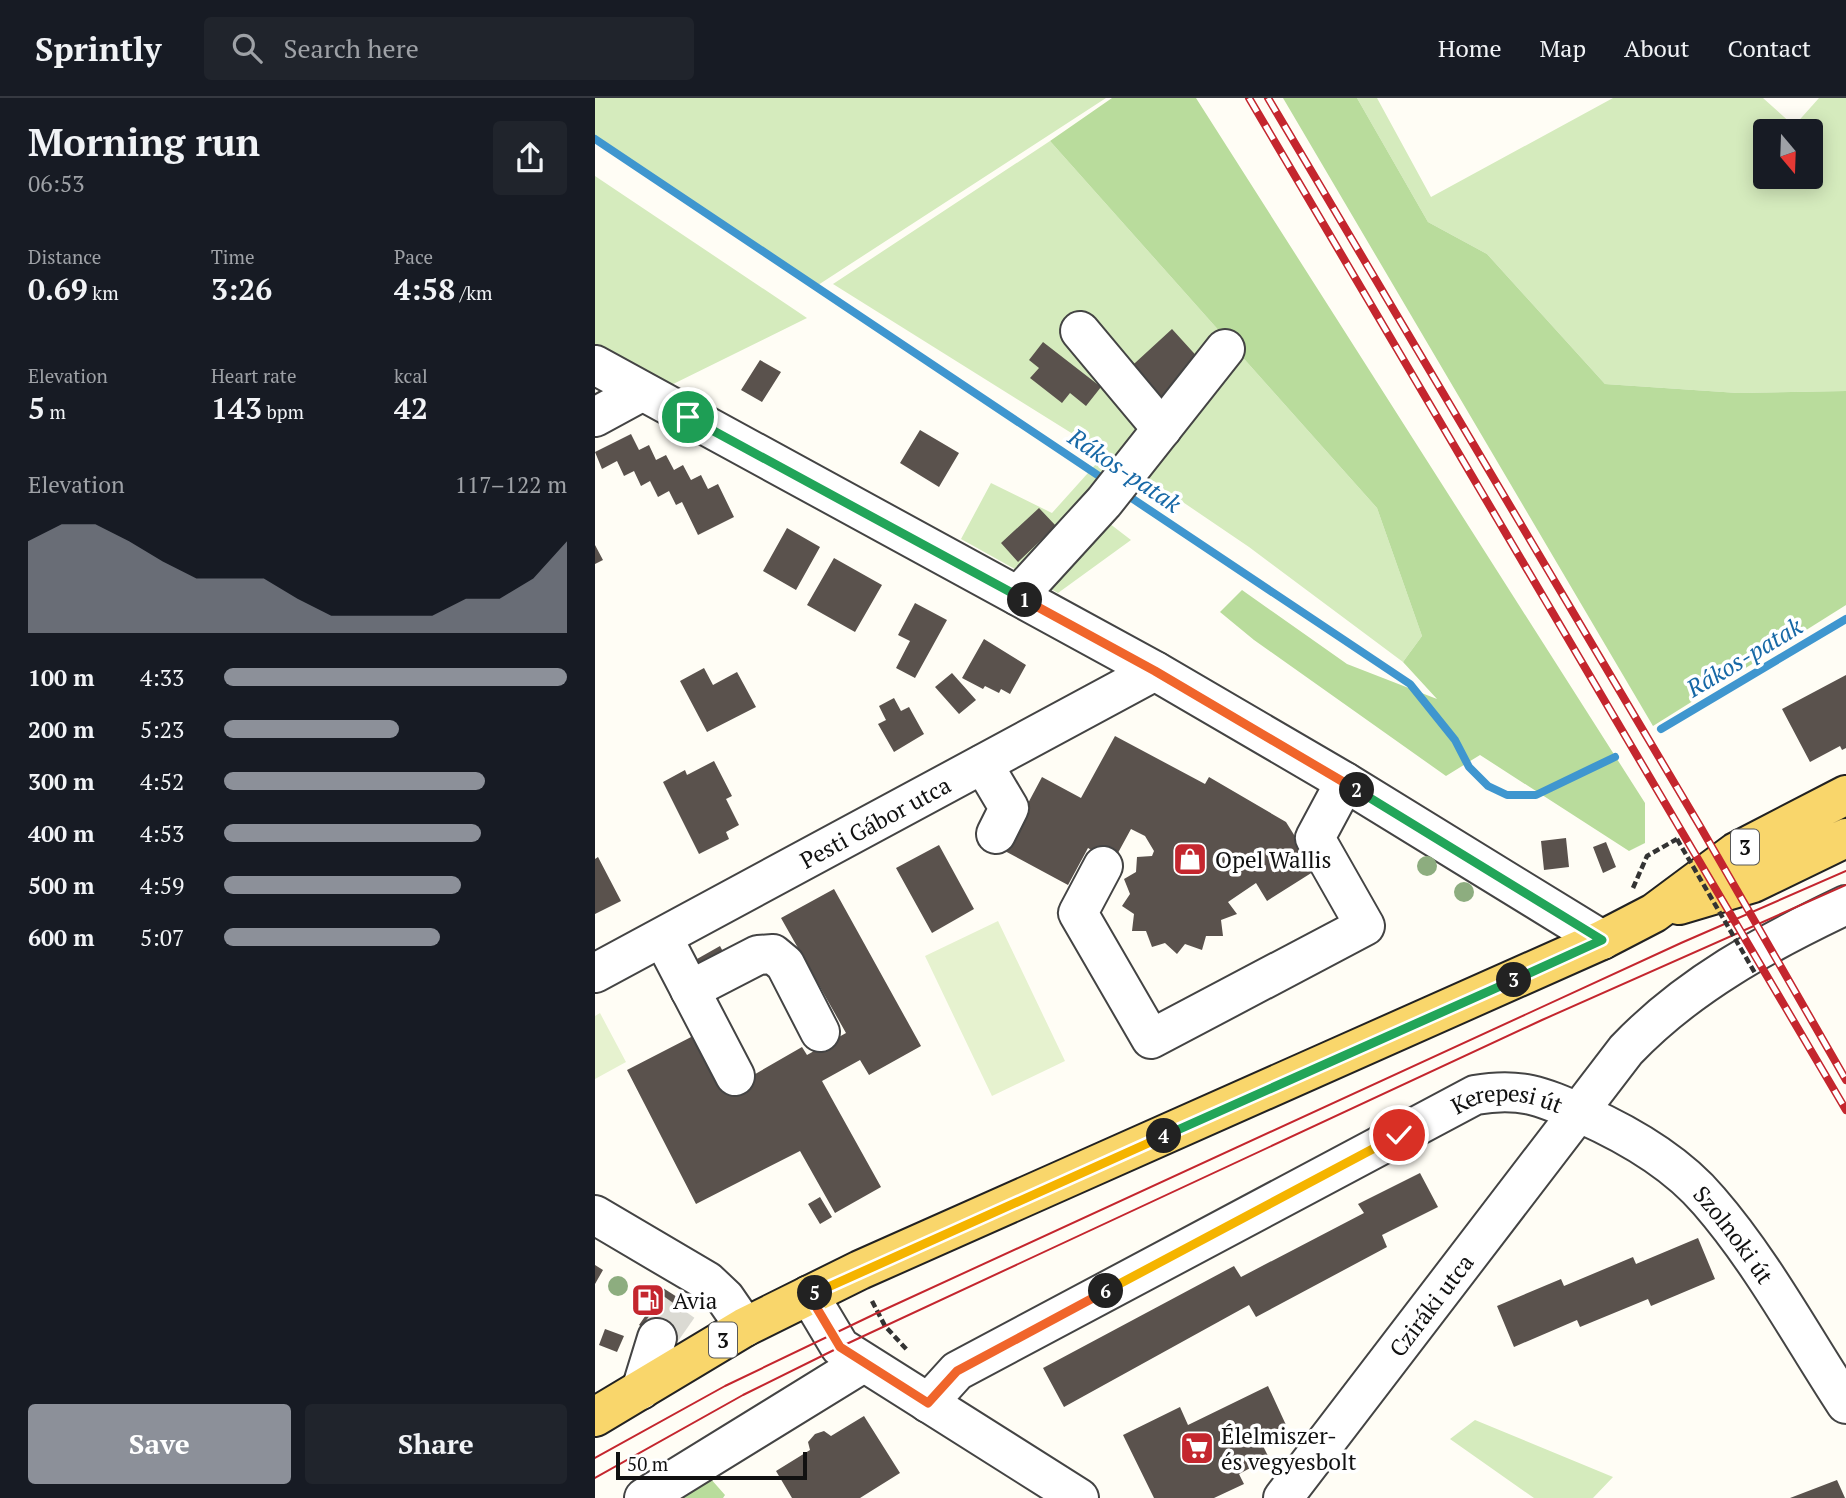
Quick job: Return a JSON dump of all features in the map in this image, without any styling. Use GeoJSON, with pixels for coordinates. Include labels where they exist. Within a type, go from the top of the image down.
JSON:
{"type":"FeatureCollection","features":[{"type":"Feature","properties":{"kind":"main road","name":"3"},"geometry":{"type":"LineString","coordinates":[[595,1417],[745,1327],[809,1295],[1602,940],[1641,905],[1846,795]]}},
{"type":"Feature","properties":{"kind":"main road","name":"3"},"geometry":{"type":"LineString","coordinates":[[1641,905],[1753,883],[1846,838]]}},
{"type":"Feature","properties":{"kind":"street"},"geometry":{"type":"LineString","coordinates":[[1080,331],[1162,429]]}},
{"type":"Feature","properties":{"kind":"street"},"geometry":{"type":"LineString","coordinates":[[1017,596],[1116,488],[1225,349]]}},
{"type":"Feature","properties":{"kind":"street"},"geometry":{"type":"LineString","coordinates":[[595,365],[1155,671],[1345,782],[1602,940]]}},
{"type":"Feature","properties":{"kind":"street"},"geometry":{"type":"LineString","coordinates":[[595,417],[641,392]]}},
{"type":"Feature","properties":{"kind":"street","name":"Pesti Gábor utca"},"geometry":{"type":"LineString","coordinates":[[595,974],[1155,671]]}},
{"type":"Feature","properties":{"kind":"street"},"geometry":{"type":"LineString","coordinates":[[983,764],[1009,808],[996,834]]}},
{"type":"Feature","properties":{"kind":"street"},"geometry":{"type":"LineString","coordinates":[[1103,866],[1078,913],[1151,1039],[1365,926],[1315,838],[1345,782]]}},
{"type":"Feature","properties":{"kind":"street","name":"Cziráki utca"},"geometry":{"type":"LineString","coordinates":[[1283,1498],[1626,1050],[1678,1001],[1707,980],[1794,929],[1846,905]]}},
{"type":"Feature","properties":{"kind":"street"},"geometry":{"type":"LineString","coordinates":[[663,937],[735,1076]]}},
{"type":"Feature","properties":{"kind":"street"},"geometry":{"type":"LineString","coordinates":[[690,990],[758,956],[773,954],[782,960],[820,1032]]}},
{"type":"Feature","properties":{"kind":"street","name":"Kerepesi út"},"geometry":{"type":"LineString","coordinates":[[938,1392],[957,1371],[1475,1095],[1504,1090],[1532,1092],[1577,1112]]}},
{"type":"Feature","properties":{"kind":"street","name":"Szolnoki út"},"geometry":{"type":"LineString","coordinates":[[1577,1112],[1616,1129],[1655,1154],[1708,1199],[1752,1259],[1846,1404]]}},
{"type":"Feature","properties":{"kind":"street"},"geometry":{"type":"LineString","coordinates":[[595,1215],[695,1291],[725,1298],[745,1327]]}},
{"type":"Feature","properties":{"kind":"street"},"geometry":{"type":"LineString","coordinates":[[809,1295],[840,1347],[863,1363],[938,1392],[1079,1498]]}},
{"type":"Feature","properties":{"kind":"street"},"geometry":{"type":"LineString","coordinates":[[641,1390],[657,1338]]}},
{"type":"Feature","properties":{"kind":"street"},"geometry":{"type":"LineString","coordinates":[[644,1498],[863,1363]]}},
{"type":"Feature","properties":{"kind":"path"},"geometry":{"type":"LineString","coordinates":[[1641,905],[1647,856],[1677,839],[1755,973]]}},
{"type":"Feature","properties":{"kind":"path"},"geometry":{"type":"LineString","coordinates":[[872,1301],[885,1326],[913,1356],[938,1392]]}},
{"type":"Feature","properties":{"kind":"green space"},"geometry":{"type":"Polygon","coordinates":[[[595,98],[1106,98],[815,287],[595,136],[595,98]]]}},
{"type":"Feature","properties":{"kind":"green space"},"geometry":{"type":"Polygon","coordinates":[[[1112,98],[1196,98],[1645,803],[1645,843],[1629,851],[1480,755],[1446,776],[1254,640],[1220,612],[1242,590],[1347,664],[1437,699],[1403,662],[1422,636],[1377,508],[1050,141],[1112,98]]]}},
{"type":"Feature","properties":{"kind":"green space"},"geometry":{"type":"Polygon","coordinates":[[[1283,98],[1357,98],[1428,222],[1487,254],[1605,384],[1738,393],[1846,391],[1846,605],[1653,726],[1283,98]]]}},
{"type":"Feature","properties":{"kind":"green space"},"geometry":{"type":"Polygon","coordinates":[[[1357,98],[1377,98],[1431,197],[1613,98],[1763,98],[1786,119],[1753,119],[1753,189],[1823,189],[1823,119],[1800,119],[1819,98],[1846,98],[1846,391],[1738,393],[1605,384],[1487,254],[1428,222],[1357,98]]]}},
{"type":"Feature","properties":{"kind":"green space"},"geometry":{"type":"Polygon","coordinates":[[[1050,141],[1377,508],[1422,636],[1403,662],[1249,547],[1140,473],[1101,517],[1131,540],[1058,593],[961,539],[991,483],[1052,513],[1105,454],[833,284],[1050,141]]]}},
{"type":"Feature","properties":{"kind":"green space"},"geometry":{"type":"Polygon","coordinates":[[[595,176],[807,318],[659,391],[595,353],[595,176]]]}},
{"type":"Feature","properties":{"kind":"green space"},"geometry":{"type":"Polygon","coordinates":[[[998,921],[1065,1061],[992,1096],[925,956],[998,921]]]}},
{"type":"Feature","properties":{"kind":"green space"},"geometry":{"type":"Polygon","coordinates":[[[600,1013],[626,1062],[595,1079],[595,1016],[600,1013]]]}},
{"type":"Feature","properties":{"kind":"green space"},"geometry":{"type":"Polygon","coordinates":[[[1475,1420],[1613,1477],[1593,1498],[1534,1498],[1450,1439],[1475,1420]]]}},
{"type":"Feature","properties":{"kind":"green space"},"geometry":{"type":"Polygon","coordinates":[[[710,1478],[725,1495],[723,1498],[679,1498],[710,1478]]]}},
{"type":"Feature","properties":{"kind":"building"},"geometry":{"type":"Polygon","coordinates":[[[1172,329],[1202,362],[1153,406],[1123,374],[1172,329]]]}},
{"type":"Feature","properties":{"kind":"building"},"geometry":{"type":"Polygon","coordinates":[[[1043,342],[1101,387],[1086,406],[1070,393],[1062,403],[1030,378],[1039,368],[1029,360],[1043,342]]]}},
{"type":"Feature","properties":{"kind":"building"},"geometry":{"type":"Polygon","coordinates":[[[760,360],[781,372],[762,402],[741,390],[760,360]]]}},
{"type":"Feature","properties":{"kind":"building"},"geometry":{"type":"Polygon","coordinates":[[[920,430],[959,453],[939,487],[900,463],[920,430]]]}},
{"type":"Feature","properties":{"kind":"building"},"geometry":{"type":"Polygon","coordinates":[[[631,434],[639,450],[649,445],[656,460],[666,455],[674,470],[683,465],[691,480],[701,475],[708,489],[718,484],[734,517],[698,535],[682,502],[676,505],[669,491],[658,497],[650,481],[641,486],[634,471],[624,476],[617,461],[602,469],[595,452],[631,434]]]}},
{"type":"Feature","properties":{"kind":"building"},"geometry":{"type":"Polygon","coordinates":[[[1039,508],[1056,526],[1018,562],[1001,543],[1039,508]]]}},
{"type":"Feature","properties":{"kind":"building"},"geometry":{"type":"Polygon","coordinates":[[[787,528],[820,547],[796,590],[763,571],[787,528]]]}},
{"type":"Feature","properties":{"kind":"building"},"geometry":{"type":"Polygon","coordinates":[[[595,545],[603,560],[595,564],[595,545]]]}},
{"type":"Feature","properties":{"kind":"building"},"geometry":{"type":"Polygon","coordinates":[[[834,558],[882,585],[855,632],[807,605],[834,558]]]}},
{"type":"Feature","properties":{"kind":"building"},"geometry":{"type":"Polygon","coordinates":[[[915,603],[947,620],[915,678],[896,668],[910,641],[898,635],[915,603]]]}},
{"type":"Feature","properties":{"kind":"building"},"geometry":{"type":"Polygon","coordinates":[[[984,639],[1026,665],[1010,694],[1001,689],[999,693],[985,686],[983,689],[962,678],[984,639]]]}},
{"type":"Feature","properties":{"kind":"building"},"geometry":{"type":"Polygon","coordinates":[[[704,668],[713,685],[737,672],[756,707],[707,732],[680,681],[704,668]]]}},
{"type":"Feature","properties":{"kind":"building"},"geometry":{"type":"Polygon","coordinates":[[[952,673],[976,700],[959,714],[935,687],[952,673]]]}},
{"type":"Feature","properties":{"kind":"building"},"geometry":{"type":"Polygon","coordinates":[[[1846,675],[1846,748],[1842,750],[1840,746],[1810,762],[1782,709],[1846,675]]]}},
{"type":"Feature","properties":{"kind":"building"},"geometry":{"type":"Polygon","coordinates":[[[894,698],[901,711],[909,707],[924,734],[894,752],[878,724],[886,720],[879,706],[894,698]]]}},
{"type":"Feature","properties":{"kind":"building"},"geometry":{"type":"Polygon","coordinates":[[[1115,736],[1205,784],[1209,777],[1286,822],[1316,870],[1267,901],[1256,883],[1228,902],[1237,914],[1221,920],[1223,936],[1206,936],[1202,950],[1185,944],[1177,954],[1165,943],[1152,947],[1146,931],[1132,931],[1134,914],[1122,906],[1130,894],[1124,879],[1136,872],[1137,857],[1152,856],[1154,851],[1145,836],[1131,829],[1113,862],[1088,848],[1068,885],[1003,850],[1042,777],[1081,798],[1115,736]]]}},
{"type":"Feature","properties":{"kind":"building"},"geometry":{"type":"Polygon","coordinates":[[[714,761],[732,796],[726,799],[739,825],[726,832],[729,839],[699,854],[663,782],[685,770],[687,775],[714,761]]]}},
{"type":"Feature","properties":{"kind":"building"},"geometry":{"type":"Polygon","coordinates":[[[1566,838],[1569,867],[1544,870],[1541,841],[1566,838]]]}},
{"type":"Feature","properties":{"kind":"building"},"geometry":{"type":"Polygon","coordinates":[[[1606,842],[1616,867],[1603,873],[1593,847],[1606,842]]]}},
{"type":"Feature","properties":{"kind":"building"},"geometry":{"type":"Polygon","coordinates":[[[939,845],[974,909],[932,933],[896,868],[939,845]]]}},
{"type":"Feature","properties":{"kind":"building"},"geometry":{"type":"Polygon","coordinates":[[[598,857],[621,901],[595,914],[595,859],[598,857]]]}},
{"type":"Feature","properties":{"kind":"building"},"geometry":{"type":"Polygon","coordinates":[[[834,889],[921,1046],[869,1075],[860,1060],[822,1081],[881,1187],[835,1213],[800,1151],[696,1204],[627,1070],[695,1035],[724,1092],[802,1047],[807,1055],[846,1033],[781,918],[834,889]]]}},
{"type":"Feature","properties":{"kind":"building"},"geometry":{"type":"Polygon","coordinates":[[[720,946],[729,963],[706,975],[697,959],[720,946]]]}},
{"type":"Feature","properties":{"kind":"building"},"geometry":{"type":"Polygon","coordinates":[[[1420,1173],[1438,1207],[1382,1235],[1387,1247],[1256,1317],[1249,1305],[1064,1407],[1043,1368],[1234,1266],[1241,1277],[1364,1213],[1358,1204],[1420,1173]]]}},
{"type":"Feature","properties":{"kind":"building"},"geometry":{"type":"Polygon","coordinates":[[[820,1197],[832,1217],[820,1224],[808,1204],[820,1197]]]}},
{"type":"Feature","properties":{"kind":"building"},"geometry":{"type":"Polygon","coordinates":[[[1698,1238],[1715,1279],[1651,1306],[1648,1299],[1580,1327],[1577,1320],[1514,1347],[1497,1306],[1561,1279],[1564,1286],[1633,1257],[1636,1264],[1698,1238]]]}},
{"type":"Feature","properties":{"kind":"building"},"geometry":{"type":"Polygon","coordinates":[[[595,1265],[603,1270],[595,1284],[595,1265]]]}},
{"type":"Feature","properties":{"kind":"building"},"geometry":{"type":"Polygon","coordinates":[[[647,1288],[659,1295],[663,1288],[688,1304],[664,1342],[639,1325],[648,1312],[637,1305],[647,1288]]]}},
{"type":"Feature","properties":{"kind":"building"},"geometry":{"type":"Polygon","coordinates":[[[605,1329],[624,1336],[617,1352],[599,1345],[605,1329]]]}},
{"type":"Feature","properties":{"kind":"building","name":"Élelmiszer- és vegyesbolt"},"geometry":{"type":"Polygon","coordinates":[[[1268,1386],[1286,1425],[1259,1438],[1269,1458],[1239,1474],[1244,1484],[1214,1498],[1154,1498],[1123,1435],[1180,1407],[1188,1425],[1268,1386]]]}},
{"type":"Feature","properties":{"kind":"building"},"geometry":{"type":"Polygon","coordinates":[[[864,1416],[900,1473],[860,1498],[792,1498],[776,1471],[810,1450],[808,1442],[815,1434],[824,1431],[831,1436],[864,1416]]]}},
{"type":"Feature","properties":{"kind":"building"},"geometry":{"type":"Polygon","coordinates":[[[1837,1480],[1845,1498],[1790,1498],[1837,1480]]]}},
{"type":"Feature","properties":{"kind":"waterway","name":"Rákos-patak"},"geometry":{"type":"LineString","coordinates":[[595,139],[1108,482]]}},
{"type":"Feature","properties":{"kind":"waterway","name":"Rákos-patak"},"geometry":{"type":"LineString","coordinates":[[1124,493],[1410,684],[1455,740],[1469,767],[1488,786],[1507,795],[1536,795],[1615,757]]}},
{"type":"Feature","properties":{"kind":"waterway","name":"Rákos-patak"},"geometry":{"type":"LineString","coordinates":[[1661,729],[1846,619]]}},
{"type":"Feature","properties":{"kind":"tunnel"},"geometry":{"type":"LineString","coordinates":[[657,1338],[683,1301]]}},
{"type":"Feature","properties":{"kind":"tram line"},"geometry":{"type":"LineString","coordinates":[[595,1458],[725,1386],[877,1313],[1681,943],[1846,871]]}},
{"type":"Feature","properties":{"kind":"tram line"},"geometry":{"type":"LineString","coordinates":[[595,1478],[743,1395],[840,1347],[1542,1020],[1846,885]]}},
{"type":"Feature","properties":{"kind":"railway"},"geometry":{"type":"LineString","coordinates":[[1249,98],[1846,1110]]}},
{"type":"Feature","properties":{"kind":"railway"},"geometry":{"type":"LineString","coordinates":[[1268,98],[1701,828],[1846,1080]]}},
{"type":"Feature","properties":{"kind":"place","name":"Opel Wallis"},"geometry":{"type":"Point","coordinates":[1190,859]}},
{"type":"Feature","properties":{"kind":"place","name":"Avia"},"geometry":{"type":"Point","coordinates":[648,1300]}},
{"type":"Feature","properties":{"kind":"place","name":"Élelmiszer- és vegyesbolt"},"geometry":{"type":"Point","coordinates":[1197,1448]}},
{"type":"Feature","properties":{"kind":"route"},"geometry":{"type":"LineString","coordinates":[[688,417],[1155,671],[1345,782],[1602,940],[809,1295],[840,1347],[928,1403],[957,1371],[1399,1135]]}}]}
